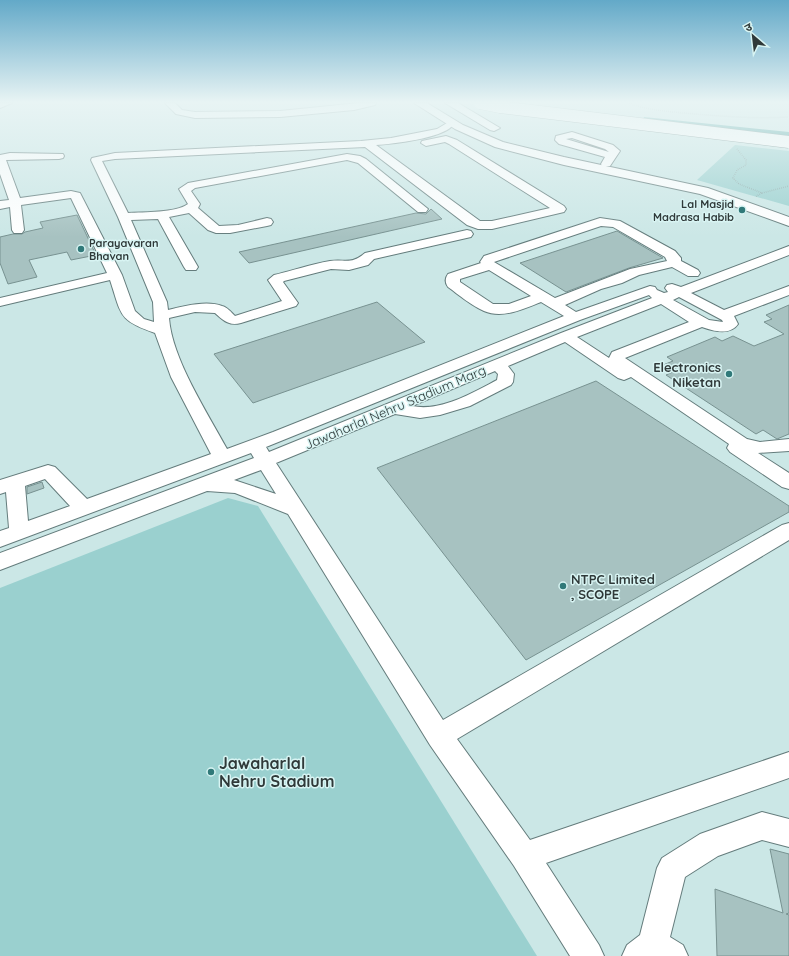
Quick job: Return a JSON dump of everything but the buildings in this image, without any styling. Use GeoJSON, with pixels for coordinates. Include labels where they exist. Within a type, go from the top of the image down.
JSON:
{"type":"FeatureCollection","features":[{"type":"Feature","properties":{"kind":"main road"},"geometry":{"type":"LineString","coordinates":[[510,148],[703,191],[754,208],[789,222]]}},
{"type":"Feature","properties":{"kind":"main road"},"geometry":{"type":"LineString","coordinates":[[537,148],[555,153],[609,160],[713,188],[756,196],[789,214]]}},
{"type":"Feature","properties":{"kind":"street"},"geometry":{"type":"LineString","coordinates":[[222,457],[180,377],[161,323],[160,302],[124,217],[96,160],[115,156],[356,148]]}},
{"type":"Feature","properties":{"kind":"street"},"geometry":{"type":"LineString","coordinates":[[375,148],[478,225],[492,225],[560,208],[461,148]]}},
{"type":"Feature","properties":{"kind":"street"},"geometry":{"type":"LineString","coordinates":[[18,230],[15,202],[0,158],[10,156],[59,156]]}},
{"type":"Feature","properties":{"kind":"street"},"geometry":{"type":"LineString","coordinates":[[191,209],[194,204],[185,191],[188,187],[347,157],[356,158],[362,162],[422,209]]}},
{"type":"Feature","properties":{"kind":"street"},"geometry":{"type":"LineString","coordinates":[[0,205],[71,194],[76,195],[115,275],[128,313],[139,322],[161,323],[195,308],[219,309],[231,320],[236,320],[291,303],[276,283],[275,280],[279,278],[331,265],[349,266],[362,262],[370,256],[467,234]]}},
{"type":"Feature","properties":{"kind":"street"},"geometry":{"type":"LineString","coordinates":[[124,217],[161,214],[191,209],[202,216],[213,228],[217,230],[231,229],[267,222]]}},
{"type":"Feature","properties":{"kind":"street"},"geometry":{"type":"LineString","coordinates":[[161,214],[191,267]]}},
{"type":"Feature","properties":{"kind":"street"},"geometry":{"type":"LineString","coordinates":[[575,317],[487,262],[489,259],[600,222],[608,222],[616,224],[670,254],[674,258],[674,263]]}},
{"type":"Feature","properties":{"kind":"street","name":"Jawaharlal Nehru Stadium Marg"},"geometry":{"type":"LineString","coordinates":[[0,539],[222,457],[260,453],[392,408],[566,336],[693,273],[789,236]]}},
{"type":"Feature","properties":{"kind":"street","name":"Jawaharlal Nehru Stadium Marg"},"geometry":{"type":"LineString","coordinates":[[0,562],[202,484],[260,453],[575,317],[659,291],[679,292],[789,250]]}},
{"type":"Feature","properties":{"kind":"street"},"geometry":{"type":"LineString","coordinates":[[490,265],[453,277],[453,284],[489,308],[494,309],[509,308],[548,300],[564,301],[596,286],[617,280],[635,272],[674,263],[693,273]]}},
{"type":"Feature","properties":{"kind":"street"},"geometry":{"type":"LineString","coordinates":[[0,302],[115,275]]}},
{"type":"Feature","properties":{"kind":"street"},"geometry":{"type":"LineString","coordinates":[[723,315],[789,290]]}},
{"type":"Feature","properties":{"kind":"street"},"geometry":{"type":"LineString","coordinates":[[659,291],[702,322],[713,327],[727,327],[730,324],[730,321],[723,315],[679,292]]}},
{"type":"Feature","properties":{"kind":"street"},"geometry":{"type":"LineString","coordinates":[[702,322],[618,355],[616,358],[741,444],[760,448],[789,445]]}},
{"type":"Feature","properties":{"kind":"street"},"geometry":{"type":"LineString","coordinates":[[566,336],[789,482]]}},
{"type":"Feature","properties":{"kind":"street"},"geometry":{"type":"LineString","coordinates":[[260,453],[439,736],[524,856],[588,956]]}},
{"type":"Feature","properties":{"kind":"street"},"geometry":{"type":"LineString","coordinates":[[19,532],[8,485],[48,471],[84,508]]}},
{"type":"Feature","properties":{"kind":"street"},"geometry":{"type":"LineString","coordinates":[[202,484],[237,487],[296,509]]}},
{"type":"Feature","properties":{"kind":"street"},"geometry":{"type":"LineString","coordinates":[[439,736],[789,530]]}},
{"type":"Feature","properties":{"kind":"street"},"geometry":{"type":"LineString","coordinates":[[524,856],[789,765]]}},
{"type":"Feature","properties":{"kind":"street"},"geometry":{"type":"LineString","coordinates":[[654,952],[672,868],[710,844],[762,826],[789,833]]}},
{"type":"Feature","properties":{"kind":"path"},"geometry":{"type":"LineString","coordinates":[[736,148],[746,160],[746,165],[737,170],[733,178],[739,184],[756,196],[789,186]]}},
{"type":"Feature","properties":{"kind":"shaded area"},"geometry":{"type":"Polygon","coordinates":[[[732,148],[759,148],[789,151],[789,206],[697,180],[732,148]]]}},
{"type":"Feature","properties":{"kind":"shaded area","name":"Jawaharlal Nehru Stadium"},"geometry":{"type":"Polygon","coordinates":[[[228,498],[258,506],[537,956],[0,956],[0,588],[228,498]]]}},
{"type":"Feature","properties":{"kind":"place","name":"Lal Masjid Madrasa Habib"},"geometry":{"type":"Point","coordinates":[742,210]}},
{"type":"Feature","properties":{"kind":"place","name":"Parayavaran Bhavan"},"geometry":{"type":"Point","coordinates":[81,249]}},
{"type":"Feature","properties":{"kind":"place","name":"Electronics Niketan"},"geometry":{"type":"Point","coordinates":[729,374]}},
{"type":"Feature","properties":{"kind":"place","name":"NTPC Limited , SCOPE"},"geometry":{"type":"Point","coordinates":[563,586]}},
{"type":"Feature","properties":{"kind":"place","name":"Jawaharlal Nehru Stadium"},"geometry":{"type":"Point","coordinates":[211,772]}}]}
